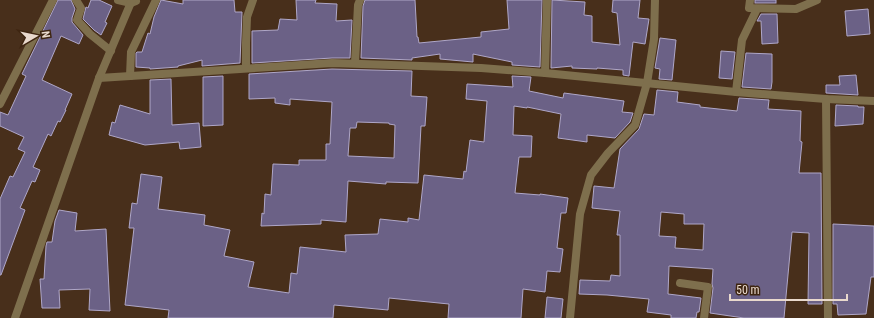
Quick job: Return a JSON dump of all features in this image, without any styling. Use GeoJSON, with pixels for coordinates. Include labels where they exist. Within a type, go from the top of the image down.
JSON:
{"type":"FeatureCollection","features":[{"type":"Feature","properties":{"kind":"street"},"geometry":{"type":"LineString","coordinates":[[0,104],[53,0]]}},
{"type":"Feature","properties":{"kind":"street"},"geometry":{"type":"LineString","coordinates":[[76,0],[81,8],[78,20],[90,34],[111,51]]}},
{"type":"Feature","properties":{"kind":"street"},"geometry":{"type":"LineString","coordinates":[[15,318],[99,78],[134,1],[118,0]]}},
{"type":"Feature","properties":{"kind":"street"},"geometry":{"type":"LineString","coordinates":[[130,76],[131,52],[156,0]]}},
{"type":"Feature","properties":{"kind":"street"},"geometry":{"type":"LineString","coordinates":[[246,68],[247,18],[253,0]]}},
{"type":"Feature","properties":{"kind":"street"},"geometry":{"type":"LineString","coordinates":[[355,63],[358,5],[360,0]]}},
{"type":"Feature","properties":{"kind":"street"},"geometry":{"type":"LineString","coordinates":[[545,73],[547,0]]}},
{"type":"Feature","properties":{"kind":"street"},"geometry":{"type":"LineString","coordinates":[[570,318],[580,214],[591,175],[608,153],[635,125],[647,84],[654,40],[655,0]]}},
{"type":"Feature","properties":{"kind":"street"},"geometry":{"type":"LineString","coordinates":[[750,0],[749,8],[796,9],[817,0]]}},
{"type":"Feature","properties":{"kind":"street"},"geometry":{"type":"LineString","coordinates":[[736,92],[742,40],[757,8]]}},
{"type":"Feature","properties":{"kind":"street"},"geometry":{"type":"LineString","coordinates":[[99,78],[246,68],[355,63],[481,68],[736,92],[874,101]]}},
{"type":"Feature","properties":{"kind":"street"},"geometry":{"type":"LineString","coordinates":[[826,99],[828,318]]}},
{"type":"Feature","properties":{"kind":"street"},"geometry":{"type":"LineString","coordinates":[[680,283],[708,287],[704,318]]}},
{"type":"Feature","properties":{"kind":"building"},"geometry":{"type":"Polygon","coordinates":[[[58,0],[71,0],[75,9],[72,22],[83,35],[79,44],[61,36],[42,80],[72,94],[60,122],[58,121],[51,136],[48,134],[33,167],[40,170],[35,182],[32,181],[20,208],[25,210],[0,275],[0,199],[10,176],[13,177],[25,152],[18,149],[24,137],[0,126],[0,112],[8,115],[26,76],[22,74],[58,0]]]}},
{"type":"Feature","properties":{"kind":"building"},"geometry":{"type":"Polygon","coordinates":[[[91,0],[99,0],[112,6],[105,22],[107,23],[101,35],[83,19],[86,7],[88,8],[91,0]]]}},
{"type":"Feature","properties":{"kind":"building"},"geometry":{"type":"Polygon","coordinates":[[[161,0],[183,4],[183,0],[234,0],[235,12],[242,12],[240,63],[202,66],[202,60],[178,67],[150,69],[136,67],[136,53],[142,52],[148,33],[150,34],[154,17],[161,0]]]}},
{"type":"Feature","properties":{"kind":"building"},"geometry":{"type":"Polygon","coordinates":[[[296,0],[316,0],[315,3],[337,4],[336,21],[352,20],[350,58],[252,63],[252,31],[278,30],[280,19],[297,20],[296,0]]]}},
{"type":"Feature","properties":{"kind":"building"},"geometry":{"type":"Polygon","coordinates":[[[365,0],[415,0],[417,37],[419,43],[481,37],[481,32],[509,29],[507,0],[542,0],[540,67],[512,65],[512,62],[473,54],[473,62],[440,59],[440,54],[412,58],[412,60],[361,58],[363,6],[365,0]]]}},
{"type":"Feature","properties":{"kind":"building"},"geometry":{"type":"Polygon","coordinates":[[[552,0],[585,2],[584,15],[592,16],[592,42],[620,45],[617,13],[612,12],[613,0],[640,0],[638,18],[649,19],[645,44],[633,42],[629,76],[623,75],[623,70],[572,68],[572,66],[551,68],[552,0]]]}},
{"type":"Feature","properties":{"kind":"building"},"geometry":{"type":"Polygon","coordinates":[[[755,0],[776,0],[776,3],[755,3],[755,0]]]}},
{"type":"Feature","properties":{"kind":"building"},"geometry":{"type":"Polygon","coordinates":[[[868,9],[870,34],[847,36],[845,11],[868,9]]]}},
{"type":"Feature","properties":{"kind":"building"},"geometry":{"type":"Polygon","coordinates":[[[761,14],[777,14],[778,43],[762,44],[761,21],[757,21],[761,14]]]}},
{"type":"Feature","properties":{"kind":"building"},"geometry":{"type":"Polygon","coordinates":[[[660,38],[676,40],[672,80],[659,79],[660,69],[655,68],[660,38]]]}},
{"type":"Feature","properties":{"kind":"building"},"geometry":{"type":"Polygon","coordinates":[[[721,51],[735,52],[732,79],[719,78],[721,51]]]}},
{"type":"Feature","properties":{"kind":"building"},"geometry":{"type":"Polygon","coordinates":[[[746,53],[772,54],[771,89],[742,87],[746,53]]]}},
{"type":"Feature","properties":{"kind":"building"},"geometry":{"type":"Polygon","coordinates":[[[332,69],[412,71],[411,96],[427,97],[425,126],[421,126],[418,183],[386,182],[386,184],[348,181],[346,222],[321,220],[321,224],[261,226],[262,213],[264,214],[265,194],[271,195],[273,164],[299,165],[299,160],[326,160],[326,144],[330,144],[332,102],[290,99],[290,105],[275,103],[275,98],[249,99],[249,74],[332,69]],[[357,122],[356,128],[350,128],[348,156],[394,158],[395,125],[389,123],[357,122]]]}},
{"type":"Feature","properties":{"kind":"building"},"geometry":{"type":"Polygon","coordinates":[[[856,75],[858,95],[826,93],[826,85],[840,85],[839,76],[856,75]]]}},
{"type":"Feature","properties":{"kind":"building"},"geometry":{"type":"Polygon","coordinates":[[[223,76],[223,125],[203,126],[203,77],[223,76]]]}},
{"type":"Feature","properties":{"kind":"building"},"geometry":{"type":"Polygon","coordinates":[[[512,76],[531,77],[529,91],[563,98],[564,93],[624,101],[622,112],[633,113],[630,122],[615,138],[587,135],[587,142],[558,138],[561,114],[514,106],[513,135],[532,136],[531,157],[519,157],[515,193],[540,194],[568,198],[566,213],[561,213],[557,248],[563,249],[560,272],[547,271],[545,292],[523,289],[521,318],[448,318],[449,304],[389,298],[388,310],[334,305],[333,318],[168,318],[169,310],[125,305],[134,228],[129,228],[132,203],[137,204],[141,174],[162,177],[158,209],[205,215],[204,225],[230,230],[224,256],[254,262],[248,287],[289,293],[291,273],[297,274],[300,247],[346,252],[345,235],[378,234],[380,219],[408,222],[408,218],[419,220],[424,175],[463,179],[464,171],[466,172],[470,140],[484,142],[487,101],[466,99],[467,84],[513,87],[512,76]]]}},
{"type":"Feature","properties":{"kind":"building"},"geometry":{"type":"Polygon","coordinates":[[[171,79],[172,125],[199,123],[201,147],[180,149],[179,142],[145,145],[109,135],[112,122],[115,123],[120,105],[150,114],[150,80],[171,79]]]}},
{"type":"Feature","properties":{"kind":"building"},"geometry":{"type":"Polygon","coordinates":[[[657,90],[678,92],[677,102],[700,105],[700,107],[737,111],[739,98],[769,100],[768,109],[801,111],[800,141],[802,142],[799,173],[821,173],[822,304],[808,304],[809,233],[792,232],[784,318],[744,318],[710,313],[713,288],[713,269],[669,266],[668,294],[701,298],[699,312],[697,312],[696,318],[671,318],[671,315],[647,312],[649,299],[579,294],[580,280],[610,281],[611,275],[620,276],[620,235],[617,235],[620,211],[592,208],[594,186],[614,188],[620,149],[639,129],[644,114],[654,115],[657,90]],[[661,212],[659,236],[676,237],[675,248],[703,250],[704,224],[684,224],[684,214],[661,212]]]}},
{"type":"Feature","properties":{"kind":"building"},"geometry":{"type":"Polygon","coordinates":[[[836,105],[864,107],[863,124],[835,126],[836,105]]]}},
{"type":"Feature","properties":{"kind":"building"},"geometry":{"type":"Polygon","coordinates":[[[59,210],[77,213],[75,231],[106,229],[110,311],[89,310],[90,289],[59,290],[60,308],[42,308],[40,279],[44,279],[46,246],[47,242],[52,242],[55,221],[59,210]]]}},
{"type":"Feature","properties":{"kind":"building"},"geometry":{"type":"Polygon","coordinates":[[[833,224],[874,226],[874,277],[871,277],[866,314],[838,315],[837,304],[833,304],[833,224]]]}},
{"type":"Feature","properties":{"kind":"building"},"geometry":{"type":"Polygon","coordinates":[[[547,297],[563,299],[561,318],[545,318],[547,297]]]}}]}
